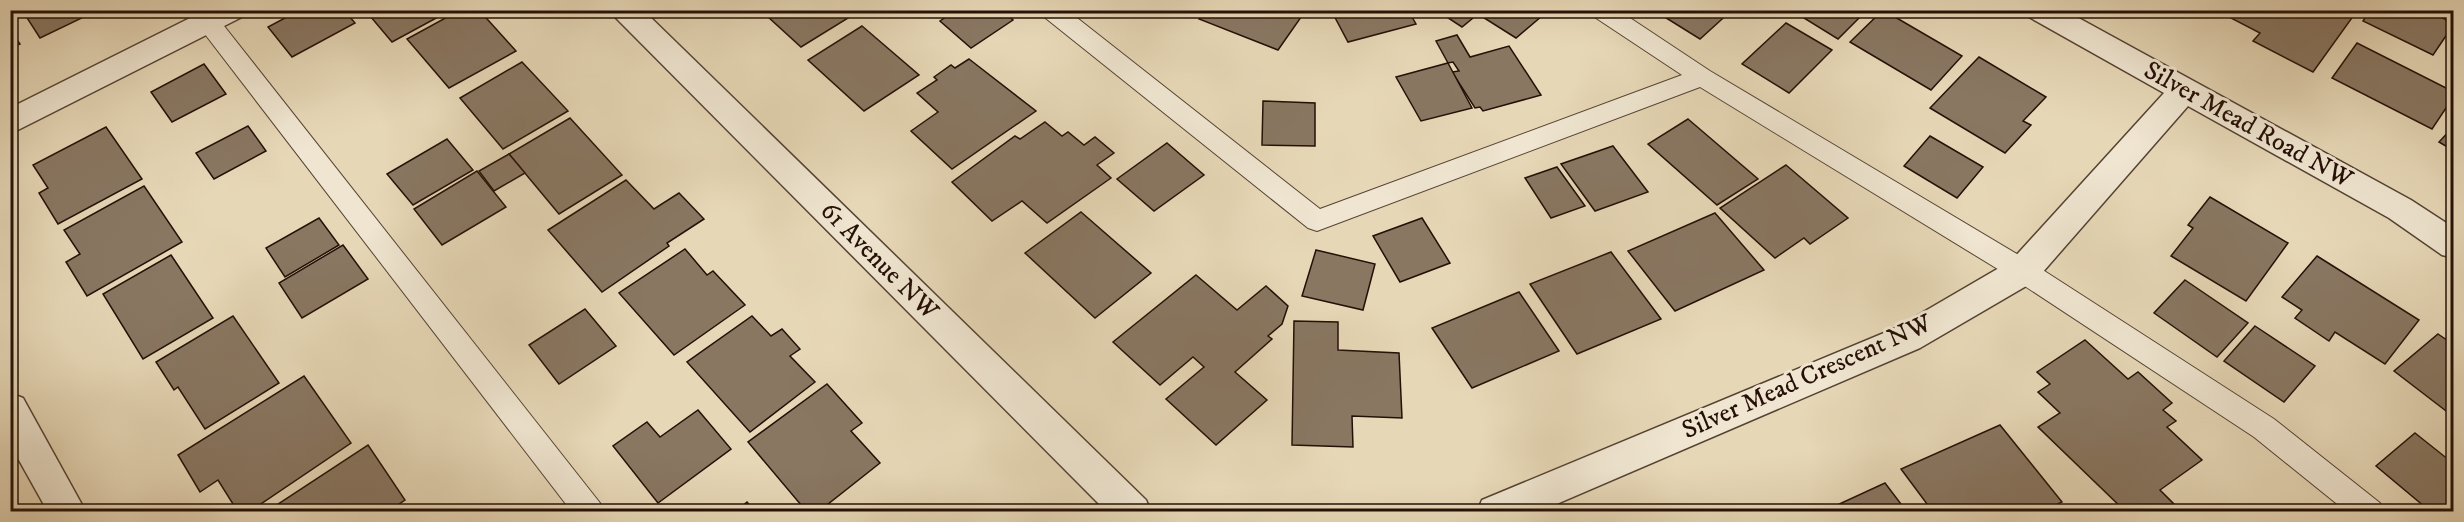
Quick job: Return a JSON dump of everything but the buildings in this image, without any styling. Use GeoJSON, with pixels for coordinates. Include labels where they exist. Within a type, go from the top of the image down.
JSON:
{"type":"FeatureCollection","features":[{"type":"Feature","properties":{"kind":"street","name":"61 Avenue NW"},"geometry":{"type":"LineString","coordinates":[[625,10],[1133,512]]}},
{"type":"Feature","properties":{"kind":"street","name":"Silver Mead Road NW"},"geometry":{"type":"LineString","coordinates":[[2039,10],[2400,209],[2454,245]]}},
{"type":"Feature","properties":{"kind":"street"},"geometry":{"type":"LineString","coordinates":[[10,122],[220,17]]}},
{"type":"Feature","properties":{"kind":"street","name":"Silver Mead Crescent NW"},"geometry":{"type":"LineString","coordinates":[[1495,512],[1908,338],[2023,271],[2186,90]]}},
{"type":"Feature","properties":{"kind":"street"},"geometry":{"type":"LineString","coordinates":[[10,409],[68,512]]}},
{"type":"Feature","properties":{"kind":"lane"},"geometry":{"type":"LineString","coordinates":[[1051,10],[1317,221],[1702,77]]}},
{"type":"Feature","properties":{"kind":"lane"},"geometry":{"type":"LineString","coordinates":[[1601,10],[1702,77],[2023,271],[2264,428],[2370,512]]}},
{"type":"Feature","properties":{"kind":"lane"},"geometry":{"type":"LineString","coordinates":[[220,17],[590,512]]}}]}
